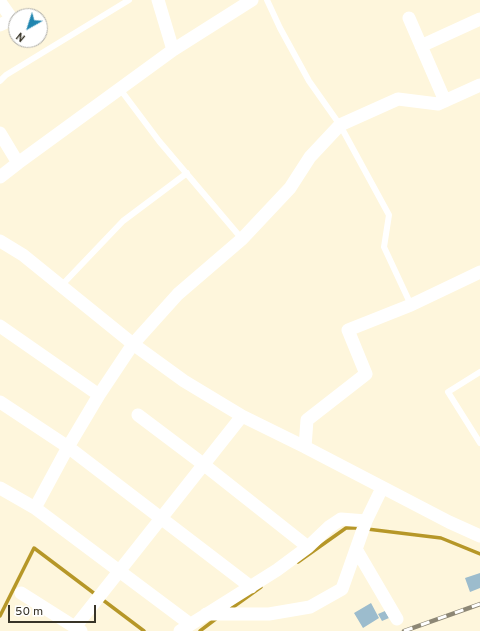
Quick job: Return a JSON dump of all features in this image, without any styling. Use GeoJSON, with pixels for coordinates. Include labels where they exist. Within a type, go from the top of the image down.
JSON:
{"type":"FeatureCollection","features":[{"type":"Feature","properties":{"kind":"street"},"geometry":{"type":"LineString","coordinates":[[158,0],[173,50]]}},
{"type":"Feature","properties":{"kind":"street"},"geometry":{"type":"LineString","coordinates":[[0,177],[173,50],[252,0]]}},
{"type":"Feature","properties":{"kind":"street"},"geometry":{"type":"LineString","coordinates":[[0,2],[12,18],[0,25]]}},
{"type":"Feature","properties":{"kind":"street"},"geometry":{"type":"LineString","coordinates":[[409,18],[445,101]]}},
{"type":"Feature","properties":{"kind":"street"},"geometry":{"type":"LineString","coordinates":[[421,46],[480,19]]}},
{"type":"Feature","properties":{"kind":"street"},"geometry":{"type":"LineString","coordinates":[[35,508],[68,447],[99,395],[133,344],[178,294],[242,239],[290,188],[310,158],[340,125],[398,99],[438,104],[480,85]]}},
{"type":"Feature","properties":{"kind":"street"},"geometry":{"type":"LineString","coordinates":[[0,133],[18,163]]}},
{"type":"Feature","properties":{"kind":"street"},"geometry":{"type":"LineString","coordinates":[[0,241],[23,255],[133,344],[184,381],[242,416],[449,522],[480,536]]}},
{"type":"Feature","properties":{"kind":"street"},"geometry":{"type":"LineString","coordinates":[[305,447],[307,420],[366,374],[348,330],[411,305],[480,272]]}},
{"type":"Feature","properties":{"kind":"street"},"geometry":{"type":"LineString","coordinates":[[0,326],[99,395]]}},
{"type":"Feature","properties":{"kind":"street"},"geometry":{"type":"LineString","coordinates":[[0,402],[68,447],[250,587]]}},
{"type":"Feature","properties":{"kind":"street"},"geometry":{"type":"LineString","coordinates":[[138,415],[308,547]]}},
{"type":"Feature","properties":{"kind":"street"},"geometry":{"type":"LineString","coordinates":[[21,593],[78,629],[120,571],[242,416]]}},
{"type":"Feature","properties":{"kind":"street"},"geometry":{"type":"LineString","coordinates":[[0,488],[35,508],[120,571],[185,627],[250,587],[308,547],[329,527],[341,519],[366,521]]}},
{"type":"Feature","properties":{"kind":"street"},"geometry":{"type":"LineString","coordinates":[[206,614],[269,614],[310,607],[342,589],[366,521],[382,488]]}},
{"type":"Feature","properties":{"kind":"street"},"geometry":{"type":"LineString","coordinates":[[356,549],[397,619]]}},
{"type":"Feature","properties":{"kind":"lane"},"geometry":{"type":"LineString","coordinates":[[0,81],[6,75],[129,0]]}},
{"type":"Feature","properties":{"kind":"lane"},"geometry":{"type":"LineString","coordinates":[[267,0],[280,28],[309,81],[340,125],[389,215],[384,247],[411,305]]}},
{"type":"Feature","properties":{"kind":"lane"},"geometry":{"type":"LineString","coordinates":[[120,88],[159,142],[242,239]]}},
{"type":"Feature","properties":{"kind":"lane"},"geometry":{"type":"LineString","coordinates":[[61,286],[123,221],[187,173]]}},
{"type":"Feature","properties":{"kind":"lane"},"geometry":{"type":"LineString","coordinates":[[480,372],[448,392],[480,443]]}},
{"type":"Feature","properties":{"kind":"building"},"geometry":{"type":"Polygon","coordinates":[[[480,573],[480,588],[470,592],[465,578],[480,573]]]}},
{"type":"Feature","properties":{"kind":"building"},"geometry":{"type":"Polygon","coordinates":[[[371,603],[379,618],[363,628],[354,613],[371,603]]]}},
{"type":"Feature","properties":{"kind":"building"},"geometry":{"type":"Polygon","coordinates":[[[385,611],[389,618],[382,621],[378,614],[385,611]]]}},
{"type":"Feature","properties":{"kind":"waterway"},"geometry":{"type":"LineString","coordinates":[[298,562],[346,528],[360,528]]}},
{"type":"Feature","properties":{"kind":"waterway"},"geometry":{"type":"LineString","coordinates":[[367,529],[441,538],[480,554]]}},
{"type":"Feature","properties":{"kind":"waterway"},"geometry":{"type":"LineString","coordinates":[[0,616],[34,548],[144,631]]}},
{"type":"Feature","properties":{"kind":"waterway"},"geometry":{"type":"LineString","coordinates":[[229,610],[261,587]]}},
{"type":"Feature","properties":{"kind":"waterway"},"geometry":{"type":"LineString","coordinates":[[200,631],[217,618]]}},
{"type":"Feature","properties":{"kind":"railway"},"geometry":{"type":"LineString","coordinates":[[404,631],[480,604]]}}]}
